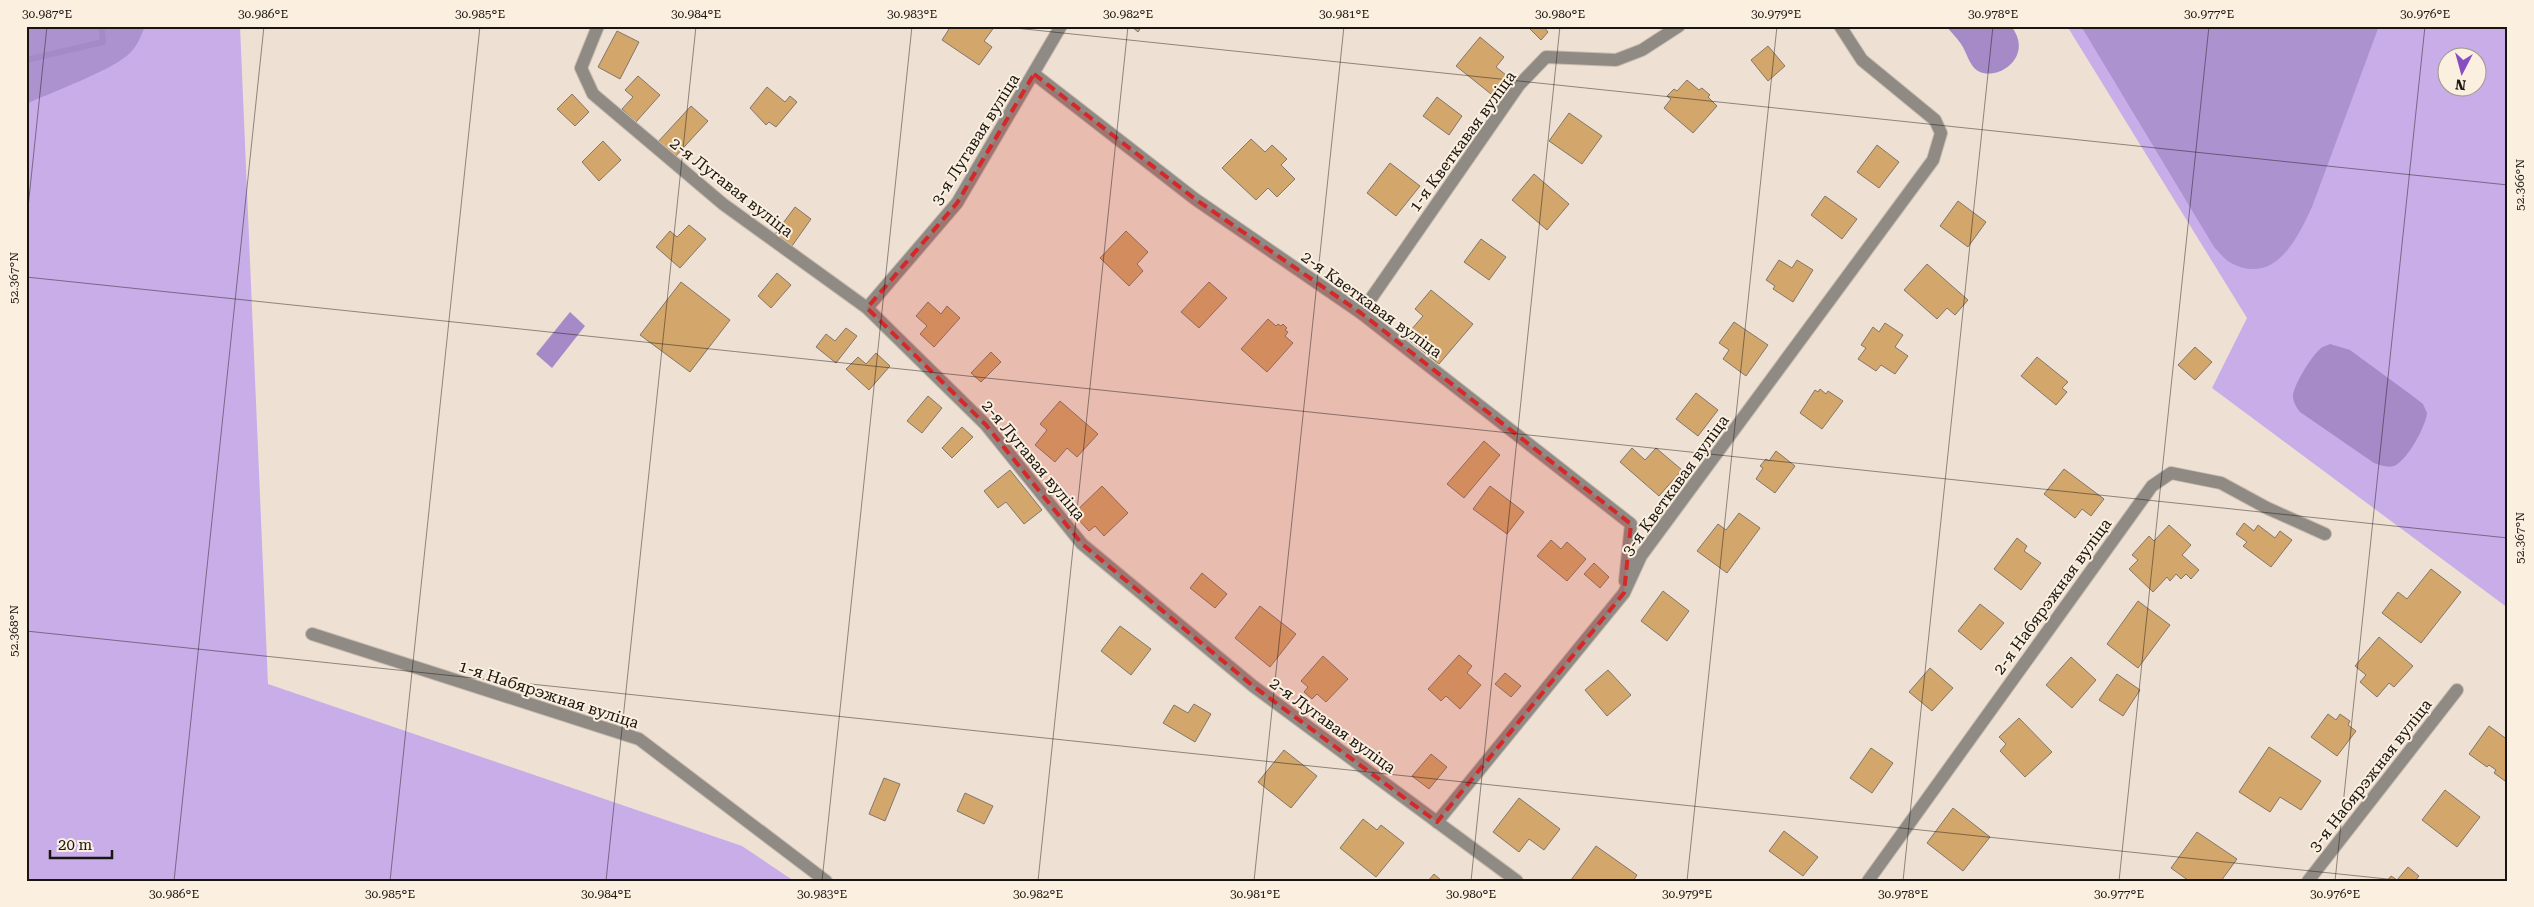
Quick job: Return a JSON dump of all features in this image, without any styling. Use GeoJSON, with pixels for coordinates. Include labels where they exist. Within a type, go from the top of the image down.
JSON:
{"type":"FeatureCollection","features":[{"type":"Feature","properties":{"kind":"street","name":"2-я Лугавая вуліца"},"geometry":{"type":"LineString","coordinates":[[598,26],[581,68],[593,94],[723,204],[868,308],[986,425],[1082,544],[1253,686],[1517,881]]}},
{"type":"Feature","properties":{"kind":"street","name":"3-я Лугавая вуліца"},"geometry":{"type":"LineString","coordinates":[[868,308],[957,203],[1061,26]]}},
{"type":"Feature","properties":{"kind":"street","name":"1-я Кветкавая вуліца"},"geometry":{"type":"LineString","coordinates":[[1361,313],[1520,85],[1546,57],[1616,60],[1642,50],[1679,26]]}},
{"type":"Feature","properties":{"kind":"street","name":"3-я Кветкавая вуліца"},"geometry":{"type":"LineString","coordinates":[[1438,822],[1624,593],[1640,556],[1934,160],[1941,133],[1935,120],[1862,60],[1840,26]]}},
{"type":"Feature","properties":{"kind":"street","name":"2-я Кветкавая вуліца"},"geometry":{"type":"LineString","coordinates":[[1034,74],[1195,199],[1361,313],[1631,524],[1624,593]]}},
{"type":"Feature","properties":{"kind":"street","name":"2-я Набярэжная вуліца"},"geometry":{"type":"LineString","coordinates":[[1868,881],[2152,486],[2171,473],[2220,483],[2267,508],[2326,534]]}},
{"type":"Feature","properties":{"kind":"street","name":"1-я Набярэжная вуліца"},"geometry":{"type":"LineString","coordinates":[[312,634],[639,739],[826,881]]}},
{"type":"Feature","properties":{"kind":"street","name":"3-я Набярэжная вуліца"},"geometry":{"type":"LineString","coordinates":[[2308,881],[2457,690]]}},
{"type":"Feature","properties":{"kind":"highlighted area"},"geometry":{"type":"Polygon","coordinates":[[[1034,74],[1195,199],[1361,313],[1631,524],[1624,593],[1437,822],[1253,686],[1082,544],[986,425],[867,308],[957,203],[1034,74]]]}},
{"type":"Feature","properties":{"kind":"shaded area"},"geometry":{"type":"Polygon","coordinates":[[[26,26],[240,26],[268,684],[742,846],[794,881],[26,881],[26,26]]]}},
{"type":"Feature","properties":{"kind":"shaded area"},"geometry":{"type":"Polygon","coordinates":[[[26,26],[145,26],[135,47],[122,59],[97,73],[26,104],[26,26]]]}},
{"type":"Feature","properties":{"kind":"shaded area"},"geometry":{"type":"Polygon","coordinates":[[[1946,26],[2011,26],[2017,37],[2019,47],[2016,56],[2004,70],[1995,73],[1978,71],[1972,66],[1963,47],[1946,26]]]}},
{"type":"Feature","properties":{"kind":"shaded area"},"geometry":{"type":"Polygon","coordinates":[[[2067,26],[2508,26],[2508,608],[2212,388],[2247,318],[2067,26]]]}},
{"type":"Feature","properties":{"kind":"shaded area"},"geometry":{"type":"Polygon","coordinates":[[[2081,26],[2379,26],[2312,207],[2299,232],[2282,256],[2272,264],[2260,268],[2246,269],[2229,262],[2214,247],[2081,26]]]}},
{"type":"Feature","properties":{"kind":"shaded area"},"geometry":{"type":"Polygon","coordinates":[[[570,312],[585,326],[552,368],[536,354],[570,312]]]}},
{"type":"Feature","properties":{"kind":"shaded area"},"geometry":{"type":"Polygon","coordinates":[[[2330,344],[2350,350],[2423,404],[2427,413],[2420,434],[2410,450],[2394,466],[2374,463],[2300,412],[2296,406],[2293,398],[2294,393],[2303,372],[2320,349],[2330,344]]]}},
{"type":"Feature","properties":{"kind":"building"},"geometry":{"type":"Polygon","coordinates":[[[951,26],[995,26],[984,41],[992,47],[979,65],[942,40],[951,26]]]}},
{"type":"Feature","properties":{"kind":"building"},"geometry":{"type":"Polygon","coordinates":[[[1131,26],[1142,26],[1138,32],[1131,26]]]}},
{"type":"Feature","properties":{"kind":"building"},"geometry":{"type":"Polygon","coordinates":[[[1527,26],[1543,26],[1548,32],[1541,40],[1527,26]]]}},
{"type":"Feature","properties":{"kind":"building"},"geometry":{"type":"Polygon","coordinates":[[[617,31],[639,42],[620,79],[598,67],[617,31]]]}},
{"type":"Feature","properties":{"kind":"building"},"geometry":{"type":"Polygon","coordinates":[[[1480,37],[1504,57],[1496,67],[1511,79],[1496,98],[1456,66],[1480,37]]]}},
{"type":"Feature","properties":{"kind":"building"},"geometry":{"type":"Polygon","coordinates":[[[1768,46],[1785,66],[1768,81],[1751,60],[1768,46]]]}},
{"type":"Feature","properties":{"kind":"building"},"geometry":{"type":"Polygon","coordinates":[[[638,76],[660,95],[636,122],[622,109],[633,97],[625,90],[638,76]]]}},
{"type":"Feature","properties":{"kind":"building"},"geometry":{"type":"Polygon","coordinates":[[[1687,80],[1699,90],[1702,88],[1710,95],[1708,97],[1717,106],[1693,133],[1664,108],[1671,99],[1667,96],[1674,89],[1677,91],[1687,80]]]}},
{"type":"Feature","properties":{"kind":"building"},"geometry":{"type":"Polygon","coordinates":[[[767,87],[785,102],[790,96],[797,102],[776,127],[769,122],[766,125],[750,108],[767,87]]]}},
{"type":"Feature","properties":{"kind":"building"},"geometry":{"type":"Polygon","coordinates":[[[572,94],[589,112],[575,126],[557,109],[572,94]]]}},
{"type":"Feature","properties":{"kind":"building"},"geometry":{"type":"Polygon","coordinates":[[[1437,97],[1462,116],[1449,135],[1423,116],[1437,97]]]}},
{"type":"Feature","properties":{"kind":"building"},"geometry":{"type":"Polygon","coordinates":[[[691,106],[708,121],[674,158],[657,143],[691,106]]]}},
{"type":"Feature","properties":{"kind":"building"},"geometry":{"type":"Polygon","coordinates":[[[1569,113],[1602,136],[1582,164],[1549,141],[1569,113]]]}},
{"type":"Feature","properties":{"kind":"building"},"geometry":{"type":"Polygon","coordinates":[[[1251,139],[1265,152],[1272,145],[1287,159],[1281,165],[1295,179],[1277,197],[1268,188],[1256,200],[1222,168],[1251,139]]]}},
{"type":"Feature","properties":{"kind":"building"},"geometry":{"type":"Polygon","coordinates":[[[603,141],[621,160],[599,181],[582,162],[603,141]]]}},
{"type":"Feature","properties":{"kind":"building"},"geometry":{"type":"Polygon","coordinates":[[[1877,145],[1899,162],[1879,188],[1857,172],[1877,145]]]}},
{"type":"Feature","properties":{"kind":"building"},"geometry":{"type":"Polygon","coordinates":[[[1390,163],[1420,186],[1396,216],[1367,193],[1390,163]]]}},
{"type":"Feature","properties":{"kind":"building"},"geometry":{"type":"Polygon","coordinates":[[[1534,174],[1569,204],[1547,230],[1512,200],[1534,174]]]}},
{"type":"Feature","properties":{"kind":"building"},"geometry":{"type":"Polygon","coordinates":[[[1825,196],[1857,219],[1842,239],[1811,215],[1825,196]]]}},
{"type":"Feature","properties":{"kind":"building"},"geometry":{"type":"Polygon","coordinates":[[[1958,201],[1986,222],[1968,247],[1940,226],[1958,201]]]}},
{"type":"Feature","properties":{"kind":"building"},"geometry":{"type":"Polygon","coordinates":[[[795,207],[811,219],[792,246],[775,234],[795,207]]]}},
{"type":"Feature","properties":{"kind":"building"},"geometry":{"type":"Polygon","coordinates":[[[689,225],[706,239],[680,268],[656,247],[670,231],[677,237],[689,225]]]}},
{"type":"Feature","properties":{"kind":"building"},"geometry":{"type":"Polygon","coordinates":[[[1126,231],[1148,252],[1137,264],[1143,271],[1129,286],[1100,258],[1126,231]]]}},
{"type":"Feature","properties":{"kind":"building"},"geometry":{"type":"Polygon","coordinates":[[[1481,239],[1506,257],[1489,280],[1464,262],[1481,239]]]}},
{"type":"Feature","properties":{"kind":"building"},"geometry":{"type":"Polygon","coordinates":[[[1779,260],[1792,268],[1797,260],[1813,270],[1793,302],[1773,289],[1775,286],[1766,280],[1779,260]]]}},
{"type":"Feature","properties":{"kind":"building"},"geometry":{"type":"Polygon","coordinates":[[[1927,264],[1968,300],[1955,315],[1947,308],[1937,319],[1904,290],[1927,264]]]}},
{"type":"Feature","properties":{"kind":"building"},"geometry":{"type":"Polygon","coordinates":[[[777,273],[791,285],[771,308],[758,296],[777,273]]]}},
{"type":"Feature","properties":{"kind":"building"},"geometry":{"type":"Polygon","coordinates":[[[681,282],[730,320],[690,372],[640,335],[681,282]]]}},
{"type":"Feature","properties":{"kind":"building"},"geometry":{"type":"Polygon","coordinates":[[[1209,282],[1227,298],[1199,328],[1181,312],[1209,282]]]}},
{"type":"Feature","properties":{"kind":"building"},"geometry":{"type":"Polygon","coordinates":[[[1431,290],[1473,324],[1439,364],[1405,337],[1423,316],[1415,309],[1431,290]]]}},
{"type":"Feature","properties":{"kind":"building"},"geometry":{"type":"Polygon","coordinates":[[[928,302],[941,314],[947,306],[960,318],[934,347],[920,334],[927,326],[916,316],[928,302]]]}},
{"type":"Feature","properties":{"kind":"building"},"geometry":{"type":"Polygon","coordinates":[[[1268,319],[1276,326],[1283,324],[1288,332],[1285,336],[1293,343],[1267,372],[1241,349],[1268,319]]]}},
{"type":"Feature","properties":{"kind":"building"},"geometry":{"type":"Polygon","coordinates":[[[1734,322],[1768,345],[1746,376],[1723,359],[1729,350],[1719,343],[1734,322]]]}},
{"type":"Feature","properties":{"kind":"building"},"geometry":{"type":"Polygon","coordinates":[[[1885,323],[1903,335],[1895,347],[1908,356],[1895,374],[1881,365],[1876,371],[1858,359],[1866,348],[1861,345],[1873,327],[1879,332],[1885,323]]]}},
{"type":"Feature","properties":{"kind":"building"},"geometry":{"type":"Polygon","coordinates":[[[846,328],[857,336],[836,363],[816,347],[826,334],[835,341],[846,328]]]}},
{"type":"Feature","properties":{"kind":"building"},"geometry":{"type":"Polygon","coordinates":[[[2195,347],[2212,362],[2195,380],[2178,365],[2195,347]]]}},
{"type":"Feature","properties":{"kind":"building"},"geometry":{"type":"Polygon","coordinates":[[[991,352],[1001,362],[981,382],[971,373],[991,352]]]}},
{"type":"Feature","properties":{"kind":"building"},"geometry":{"type":"Polygon","coordinates":[[[876,353],[890,366],[869,390],[846,369],[858,357],[866,364],[876,353]]]}},
{"type":"Feature","properties":{"kind":"building"},"geometry":{"type":"Polygon","coordinates":[[[2037,357],[2068,382],[2062,388],[2067,392],[2056,405],[2021,376],[2037,357]]]}},
{"type":"Feature","properties":{"kind":"building"},"geometry":{"type":"Polygon","coordinates":[[[1820,389],[1826,394],[1828,391],[1843,401],[1822,429],[1800,413],[1815,390],[1818,392],[1820,389]]]}},
{"type":"Feature","properties":{"kind":"building"},"geometry":{"type":"Polygon","coordinates":[[[1696,393],[1718,410],[1698,436],[1676,419],[1696,393]]]}},
{"type":"Feature","properties":{"kind":"building"},"geometry":{"type":"Polygon","coordinates":[[[928,396],[942,408],[922,433],[907,421],[928,396]]]}},
{"type":"Feature","properties":{"kind":"building"},"geometry":{"type":"Polygon","coordinates":[[[1060,401],[1098,434],[1077,457],[1067,448],[1055,462],[1035,445],[1047,430],[1040,424],[1060,401]]]}},
{"type":"Feature","properties":{"kind":"building"},"geometry":{"type":"Polygon","coordinates":[[[962,427],[973,437],[952,458],[942,448],[962,427]]]}},
{"type":"Feature","properties":{"kind":"building"},"geometry":{"type":"Polygon","coordinates":[[[1484,441],[1500,455],[1464,498],[1447,484],[1484,441]]]}},
{"type":"Feature","properties":{"kind":"building"},"geometry":{"type":"Polygon","coordinates":[[[1632,448],[1645,460],[1656,448],[1682,470],[1659,496],[1620,462],[1632,448]]]}},
{"type":"Feature","properties":{"kind":"building"},"geometry":{"type":"Polygon","coordinates":[[[1776,451],[1795,466],[1775,493],[1756,479],[1763,468],[1760,466],[1766,459],[1769,461],[1776,451]]]}},
{"type":"Feature","properties":{"kind":"building"},"geometry":{"type":"Polygon","coordinates":[[[2064,469],[2104,499],[2091,516],[2082,509],[2075,518],[2044,494],[2064,469]]]}},
{"type":"Feature","properties":{"kind":"building"},"geometry":{"type":"Polygon","coordinates":[[[1010,470],[1042,510],[1024,524],[1006,502],[998,508],[984,491],[1010,470]]]}},
{"type":"Feature","properties":{"kind":"building"},"geometry":{"type":"Polygon","coordinates":[[[1102,486],[1128,513],[1104,536],[1095,526],[1089,531],[1073,514],[1102,486]]]}},
{"type":"Feature","properties":{"kind":"building"},"geometry":{"type":"Polygon","coordinates":[[[1490,486],[1524,512],[1507,534],[1473,509],[1490,486]]]}},
{"type":"Feature","properties":{"kind":"building"},"geometry":{"type":"Polygon","coordinates":[[[1739,513],[1760,528],[1727,573],[1697,551],[1718,524],[1726,530],[1739,513]]]}},
{"type":"Feature","properties":{"kind":"building"},"geometry":{"type":"Polygon","coordinates":[[[2244,523],[2254,531],[2258,525],[2275,538],[2280,531],[2292,540],[2271,567],[2243,546],[2247,542],[2236,534],[2244,523]]]}},
{"type":"Feature","properties":{"kind":"building"},"geometry":{"type":"Polygon","coordinates":[[[2169,525],[2191,545],[2182,555],[2199,570],[2191,579],[2186,574],[2181,579],[2176,574],[2170,581],[2167,577],[2153,592],[2129,569],[2138,560],[2132,555],[2149,536],[2154,541],[2169,525]]]}},
{"type":"Feature","properties":{"kind":"building"},"geometry":{"type":"Polygon","coordinates":[[[2017,538],[2027,546],[2024,551],[2041,563],[2021,590],[1994,569],[2017,538]]]}},
{"type":"Feature","properties":{"kind":"building"},"geometry":{"type":"Polygon","coordinates":[[[1551,540],[1561,549],[1567,542],[1586,559],[1567,581],[1537,556],[1551,540]]]}},
{"type":"Feature","properties":{"kind":"building"},"geometry":{"type":"Polygon","coordinates":[[[1594,563],[1609,577],[1600,588],[1584,574],[1594,563]]]}},
{"type":"Feature","properties":{"kind":"building"},"geometry":{"type":"Polygon","coordinates":[[[2431,569],[2461,592],[2421,643],[2382,613],[2398,592],[2407,599],[2431,569]]]}},
{"type":"Feature","properties":{"kind":"building"},"geometry":{"type":"Polygon","coordinates":[[[1202,573],[1227,594],[1215,608],[1190,588],[1202,573]]]}},
{"type":"Feature","properties":{"kind":"building"},"geometry":{"type":"Polygon","coordinates":[[[1663,591],[1689,611],[1667,641],[1641,621],[1663,591]]]}},
{"type":"Feature","properties":{"kind":"building"},"geometry":{"type":"Polygon","coordinates":[[[2138,601],[2170,625],[2138,668],[2107,644],[2138,601]]]}},
{"type":"Feature","properties":{"kind":"building"},"geometry":{"type":"Polygon","coordinates":[[[1980,604],[2004,623],[1981,650],[1958,631],[1980,604]]]}},
{"type":"Feature","properties":{"kind":"building"},"geometry":{"type":"Polygon","coordinates":[[[1260,606],[1296,634],[1270,667],[1235,638],[1260,606]]]}},
{"type":"Feature","properties":{"kind":"building"},"geometry":{"type":"Polygon","coordinates":[[[1120,626],[1151,649],[1131,675],[1101,651],[1120,626]]]}},
{"type":"Feature","properties":{"kind":"building"},"geometry":{"type":"Polygon","coordinates":[[[2379,637],[2413,666],[2394,687],[2389,683],[2377,697],[2360,682],[2366,675],[2355,666],[2379,637]]]}},
{"type":"Feature","properties":{"kind":"building"},"geometry":{"type":"Polygon","coordinates":[[[1459,655],[1472,666],[1467,673],[1481,685],[1460,709],[1446,696],[1441,701],[1428,689],[1459,655]]]}},
{"type":"Feature","properties":{"kind":"building"},"geometry":{"type":"Polygon","coordinates":[[[1323,656],[1348,679],[1326,702],[1317,694],[1312,699],[1304,692],[1308,687],[1301,681],[1323,656]]]}},
{"type":"Feature","properties":{"kind":"building"},"geometry":{"type":"Polygon","coordinates":[[[2071,657],[2096,680],[2072,708],[2046,685],[2071,657]]]}},
{"type":"Feature","properties":{"kind":"building"},"geometry":{"type":"Polygon","coordinates":[[[1930,668],[1953,688],[1932,711],[1909,692],[1930,668]]]}},
{"type":"Feature","properties":{"kind":"building"},"geometry":{"type":"Polygon","coordinates":[[[1608,670],[1631,695],[1607,716],[1585,690],[1608,670]]]}},
{"type":"Feature","properties":{"kind":"building"},"geometry":{"type":"Polygon","coordinates":[[[1505,673],[1521,686],[1511,697],[1495,684],[1505,673]]]}},
{"type":"Feature","properties":{"kind":"building"},"geometry":{"type":"Polygon","coordinates":[[[2117,674],[2140,690],[2123,716],[2099,700],[2117,674]]]}},
{"type":"Feature","properties":{"kind":"building"},"geometry":{"type":"Polygon","coordinates":[[[1194,704],[1211,714],[1195,742],[1163,723],[1174,705],[1188,713],[1194,704]]]}},
{"type":"Feature","properties":{"kind":"building"},"geometry":{"type":"Polygon","coordinates":[[[2328,714],[2336,720],[2340,714],[2350,721],[2348,725],[2356,731],[2337,756],[2311,737],[2328,714]]]}},
{"type":"Feature","properties":{"kind":"building"},"geometry":{"type":"Polygon","coordinates":[[[2019,718],[2052,752],[2025,777],[2000,751],[2006,744],[1999,737],[2019,718]]]}},
{"type":"Feature","properties":{"kind":"building"},"geometry":{"type":"Polygon","coordinates":[[[2489,726],[2508,740],[2508,777],[2505,781],[2494,773],[2496,770],[2489,765],[2487,767],[2469,754],[2489,726]]]}},
{"type":"Feature","properties":{"kind":"building"},"geometry":{"type":"Polygon","coordinates":[[[2269,747],[2321,781],[2301,810],[2280,797],[2270,812],[2239,792],[2269,747]]]}},
{"type":"Feature","properties":{"kind":"building"},"geometry":{"type":"Polygon","coordinates":[[[1871,748],[1893,763],[1872,793],[1850,778],[1871,748]]]}},
{"type":"Feature","properties":{"kind":"building"},"geometry":{"type":"Polygon","coordinates":[[[1284,750],[1317,776],[1291,808],[1258,782],[1284,750]]]}},
{"type":"Feature","properties":{"kind":"building"},"geometry":{"type":"Polygon","coordinates":[[[1431,754],[1447,767],[1429,789],[1412,776],[1431,754]]]}},
{"type":"Feature","properties":{"kind":"building"},"geometry":{"type":"Polygon","coordinates":[[[884,778],[900,784],[885,821],[869,814],[884,778]]]}},
{"type":"Feature","properties":{"kind":"building"},"geometry":{"type":"Polygon","coordinates":[[[2445,790],[2480,817],[2457,847],[2422,820],[2445,790]]]}},
{"type":"Feature","properties":{"kind":"building"},"geometry":{"type":"Polygon","coordinates":[[[965,793],[993,806],[984,824],[957,811],[965,793]]]}},
{"type":"Feature","properties":{"kind":"building"},"geometry":{"type":"Polygon","coordinates":[[[1519,798],[1560,829],[1544,850],[1529,839],[1519,852],[1493,832],[1519,798]]]}},
{"type":"Feature","properties":{"kind":"building"},"geometry":{"type":"Polygon","coordinates":[[[1953,808],[1990,837],[1963,871],[1927,843],[1953,808]]]}},
{"type":"Feature","properties":{"kind":"building"},"geometry":{"type":"Polygon","coordinates":[[[1363,819],[1377,830],[1381,825],[1404,843],[1376,877],[1340,848],[1363,819]]]}},
{"type":"Feature","properties":{"kind":"building"},"geometry":{"type":"Polygon","coordinates":[[[1784,831],[1818,857],[1803,876],[1769,851],[1784,831]]]}},
{"type":"Feature","properties":{"kind":"building"},"geometry":{"type":"Polygon","coordinates":[[[2197,832],[2237,859],[2221,881],[2189,881],[2171,868],[2197,832]]]}},
{"type":"Feature","properties":{"kind":"building"},"geometry":{"type":"Polygon","coordinates":[[[1596,846],[1637,875],[1633,881],[1571,880],[1596,846]]]}},
{"type":"Feature","properties":{"kind":"building"},"geometry":{"type":"Polygon","coordinates":[[[2408,867],[2419,876],[2415,881],[2387,881],[2391,876],[2397,880],[2408,867]]]}},
{"type":"Feature","properties":{"kind":"building"},"geometry":{"type":"Polygon","coordinates":[[[1434,874],[1442,881],[1428,881],[1434,874]]]}},
{"type":"Feature","properties":{"kind":"waterway"},"geometry":{"type":"LineString","coordinates":[[26,60],[103,42],[101,26]]}}]}
